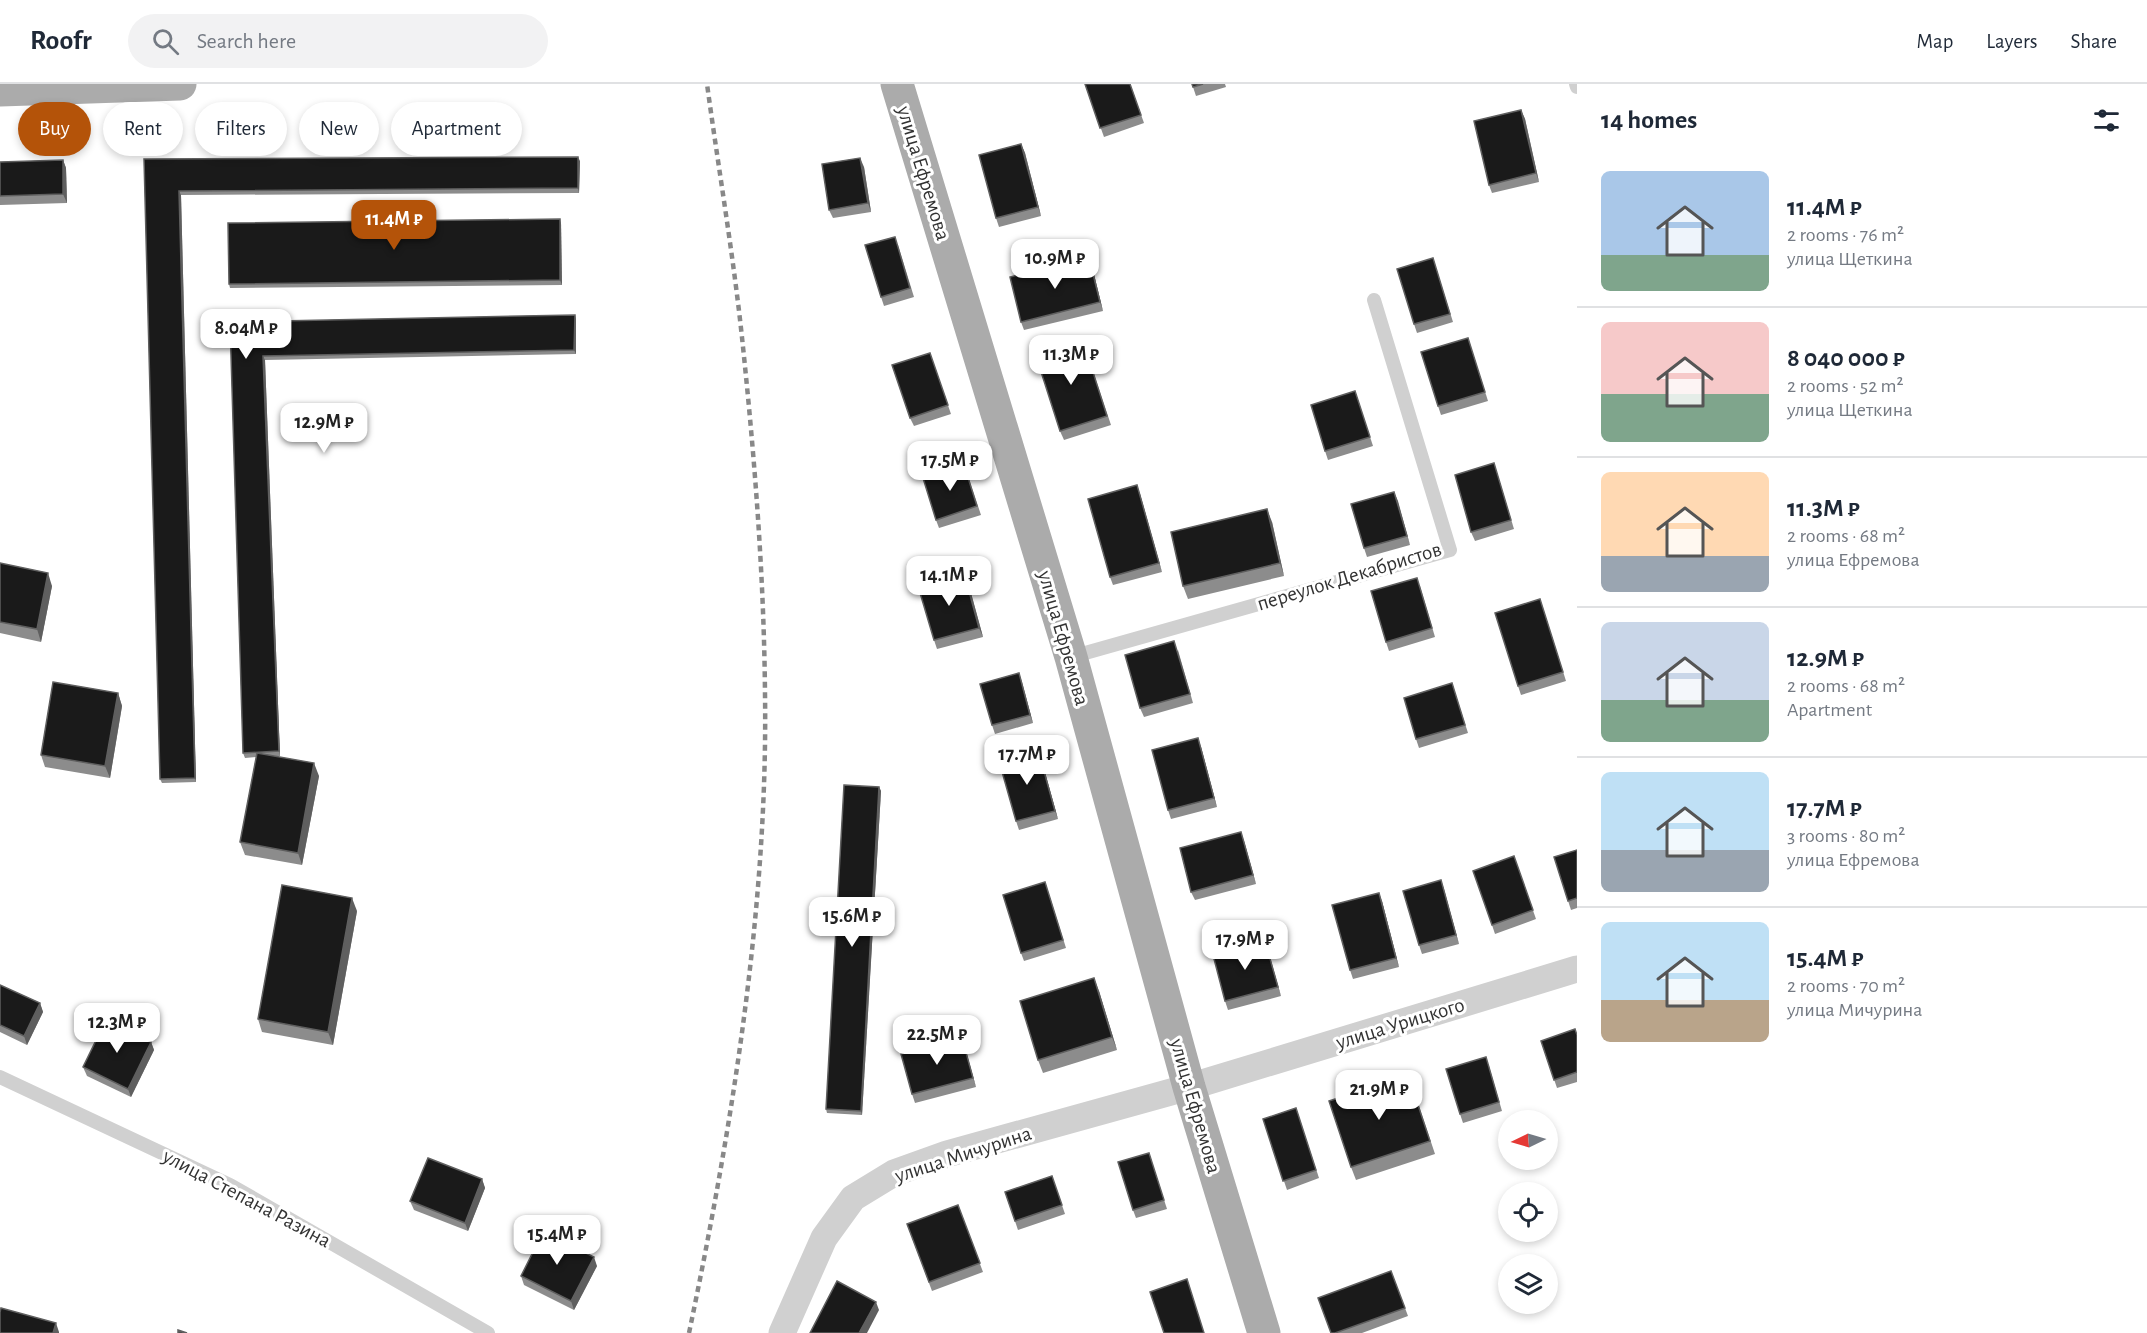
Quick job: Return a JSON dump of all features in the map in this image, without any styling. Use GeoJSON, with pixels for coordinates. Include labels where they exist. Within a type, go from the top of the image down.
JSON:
{"type":"FeatureCollection","features":[{"type":"Feature","properties":{"kind":"main road"},"geometry":{"type":"LineString","coordinates":[[0,90],[180,84]]}},
{"type":"Feature","properties":{"kind":"main road","name":"улица Ефремова"},"geometry":{"type":"LineString","coordinates":[[897,84],[1071,657],[1190,1087],[1264,1333]]}},
{"type":"Feature","properties":{"kind":"street","name":"улица Урицкого"},"geometry":{"type":"LineString","coordinates":[[1190,1087],[1577,969]]}},
{"type":"Feature","properties":{"kind":"street","name":"улица Мичурина"},"geometry":{"type":"LineString","coordinates":[[782,1333],[824,1238],[853,1197],[894,1173],[947,1154],[1190,1087]]}},
{"type":"Feature","properties":{"kind":"lane","name":"переулок Декабристов"},"geometry":{"type":"LineString","coordinates":[[1071,657],[1450,550],[1374,300]]}},
{"type":"Feature","properties":{"kind":"lane","name":"улица Степана Разина"},"geometry":{"type":"LineString","coordinates":[[0,1077],[230,1185],[488,1333]]}},
{"type":"Feature","properties":{"kind":"building"},"geometry":{"type":"Polygon","coordinates":[[[1085,84],[1130,84],[1141,115],[1100,128],[1085,84]]]}},
{"type":"Feature","properties":{"kind":"building"},"geometry":{"type":"Polygon","coordinates":[[[1521,110],[1536,173],[1489,185],[1474,121],[1521,110]]]}},
{"type":"Feature","properties":{"kind":"building"},"geometry":{"type":"Polygon","coordinates":[[[1021,144],[1038,207],[996,218],[979,155],[1021,144]]]}},
{"type":"Feature","properties":{"kind":"building"},"geometry":{"type":"Polygon","coordinates":[[[578,157],[578,188],[179,191],[195,778],[160,779],[144,159],[578,157]]]}},
{"type":"Feature","properties":{"kind":"building"},"geometry":{"type":"Polygon","coordinates":[[[860,158],[868,203],[829,210],[822,164],[860,158]]]}},
{"type":"Feature","properties":{"kind":"building"},"geometry":{"type":"Polygon","coordinates":[[[63,160],[63,194],[0,196],[0,162],[63,160]]]}},
{"type":"Feature","properties":{"kind":"building"},"geometry":{"type":"Polygon","coordinates":[[[560,219],[560,280],[229,284],[228,223],[560,219]]]}},
{"type":"Feature","properties":{"kind":"building"},"geometry":{"type":"Polygon","coordinates":[[[895,237],[910,288],[881,297],[865,245],[895,237]]]}},
{"type":"Feature","properties":{"kind":"building"},"geometry":{"type":"Polygon","coordinates":[[[1089,258],[1100,302],[1021,322],[1010,277],[1089,258]]]}},
{"type":"Feature","properties":{"kind":"building"},"geometry":{"type":"Polygon","coordinates":[[[1433,258],[1450,314],[1414,324],[1397,269],[1433,258]]]}},
{"type":"Feature","properties":{"kind":"building"},"geometry":{"type":"Polygon","coordinates":[[[575,315],[574,350],[263,356],[279,751],[243,753],[230,322],[575,315]]]}},
{"type":"Feature","properties":{"kind":"building"},"geometry":{"type":"Polygon","coordinates":[[[1468,338],[1485,392],[1438,406],[1421,352],[1468,338]]]}},
{"type":"Feature","properties":{"kind":"building"},"geometry":{"type":"Polygon","coordinates":[[[1083,341],[1107,416],[1060,431],[1036,356],[1083,341]]]}},
{"type":"Feature","properties":{"kind":"building"},"geometry":{"type":"Polygon","coordinates":[[[930,353],[948,405],[910,418],[892,365],[930,353]]]}},
{"type":"Feature","properties":{"kind":"building"},"geometry":{"type":"Polygon","coordinates":[[[1355,391],[1370,437],[1325,451],[1311,405],[1355,391]]]}},
{"type":"Feature","properties":{"kind":"building"},"geometry":{"type":"Polygon","coordinates":[[[1494,463],[1511,520],[1471,532],[1455,475],[1494,463]]]}},
{"type":"Feature","properties":{"kind":"building"},"geometry":{"type":"Polygon","coordinates":[[[964,465],[977,506],[936,520],[923,478],[964,465]]]}},
{"type":"Feature","properties":{"kind":"building"},"geometry":{"type":"Polygon","coordinates":[[[1137,485],[1159,563],[1110,577],[1088,499],[1137,485]]]}},
{"type":"Feature","properties":{"kind":"building"},"geometry":{"type":"Polygon","coordinates":[[[1394,492],[1407,536],[1364,548],[1351,504],[1394,492]]]}},
{"type":"Feature","properties":{"kind":"building"},"geometry":{"type":"Polygon","coordinates":[[[1267,509],[1280,563],[1183,586],[1171,532],[1267,509]]]}},
{"type":"Feature","properties":{"kind":"building"},"geometry":{"type":"Polygon","coordinates":[[[0,563],[48,573],[37,629],[0,622],[0,563]]]}},
{"type":"Feature","properties":{"kind":"building"},"geometry":{"type":"Polygon","coordinates":[[[964,573],[979,628],[934,640],[918,586],[964,573]]]}},
{"type":"Feature","properties":{"kind":"building"},"geometry":{"type":"Polygon","coordinates":[[[1417,578],[1432,628],[1386,642],[1371,591],[1417,578]]]}},
{"type":"Feature","properties":{"kind":"building"},"geometry":{"type":"Polygon","coordinates":[[[1540,599],[1563,672],[1518,686],[1495,613],[1540,599]]]}},
{"type":"Feature","properties":{"kind":"building"},"geometry":{"type":"Polygon","coordinates":[[[1174,641],[1190,694],[1140,708],[1125,655],[1174,641]]]}},
{"type":"Feature","properties":{"kind":"building"},"geometry":{"type":"Polygon","coordinates":[[[1019,673],[1030,715],[992,725],[980,684],[1019,673]]]}},
{"type":"Feature","properties":{"kind":"building"},"geometry":{"type":"Polygon","coordinates":[[[53,682],[118,693],[105,766],[41,755],[53,682]]]}},
{"type":"Feature","properties":{"kind":"building"},"geometry":{"type":"Polygon","coordinates":[[[1452,683],[1465,725],[1416,739],[1404,698],[1452,683]]]}},
{"type":"Feature","properties":{"kind":"building"},"geometry":{"type":"Polygon","coordinates":[[[1198,738],[1214,798],[1168,810],[1152,750],[1198,738]]]}},
{"type":"Feature","properties":{"kind":"building"},"geometry":{"type":"Polygon","coordinates":[[[1038,750],[1055,811],[1016,821],[999,761],[1038,750]]]}},
{"type":"Feature","properties":{"kind":"building"},"geometry":{"type":"Polygon","coordinates":[[[257,753],[314,763],[298,853],[240,842],[257,753]]]}},
{"type":"Feature","properties":{"kind":"building"},"geometry":{"type":"Polygon","coordinates":[[[844,785],[879,787],[861,1111],[826,1109],[844,785]]]}},
{"type":"Feature","properties":{"kind":"building"},"geometry":{"type":"Polygon","coordinates":[[[1241,832],[1253,875],[1191,892],[1180,848],[1241,832]]]}},
{"type":"Feature","properties":{"kind":"building"},"geometry":{"type":"Polygon","coordinates":[[[1577,850],[1577,898],[1568,901],[1554,857],[1577,850]]]}},
{"type":"Feature","properties":{"kind":"building"},"geometry":{"type":"Polygon","coordinates":[[[1514,856],[1533,910],[1492,925],[1473,871],[1514,856]]]}},
{"type":"Feature","properties":{"kind":"building"},"geometry":{"type":"Polygon","coordinates":[[[1441,880],[1456,935],[1419,945],[1403,891],[1441,880]]]}},
{"type":"Feature","properties":{"kind":"building"},"geometry":{"type":"Polygon","coordinates":[[[1045,882],[1063,940],[1021,953],[1003,895],[1045,882]]]}},
{"type":"Feature","properties":{"kind":"building"},"geometry":{"type":"Polygon","coordinates":[[[282,885],[352,898],[328,1032],[258,1019],[282,885]]]}},
{"type":"Feature","properties":{"kind":"building"},"geometry":{"type":"Polygon","coordinates":[[[1379,893],[1396,958],[1350,970],[1332,905],[1379,893]]]}},
{"type":"Feature","properties":{"kind":"building"},"geometry":{"type":"Polygon","coordinates":[[[1265,941],[1278,987],[1225,1001],[1213,955],[1265,941]]]}},
{"type":"Feature","properties":{"kind":"building"},"geometry":{"type":"Polygon","coordinates":[[[1094,978],[1112,1037],[1038,1060],[1020,1001],[1094,978]]]}},
{"type":"Feature","properties":{"kind":"building"},"geometry":{"type":"Polygon","coordinates":[[[0,985],[40,1003],[24,1036],[0,1025],[0,985]]]}},
{"type":"Feature","properties":{"kind":"building"},"geometry":{"type":"Polygon","coordinates":[[[106,1020],[151,1042],[128,1089],[83,1067],[106,1020]]]}},
{"type":"Feature","properties":{"kind":"building"},"geometry":{"type":"Polygon","coordinates":[[[1575,1029],[1577,1072],[1554,1080],[1541,1041],[1575,1029]]]}},
{"type":"Feature","properties":{"kind":"building"},"geometry":{"type":"Polygon","coordinates":[[[962,1038],[973,1078],[912,1094],[901,1054],[962,1038]]]}},
{"type":"Feature","properties":{"kind":"building"},"geometry":{"type":"Polygon","coordinates":[[[1486,1057],[1499,1102],[1460,1114],[1446,1069],[1486,1057]]]}},
{"type":"Feature","properties":{"kind":"building"},"geometry":{"type":"Polygon","coordinates":[[[1408,1075],[1430,1141],[1351,1167],[1329,1101],[1408,1075]]]}},
{"type":"Feature","properties":{"kind":"building"},"geometry":{"type":"Polygon","coordinates":[[[1296,1108],[1316,1170],[1283,1181],[1263,1119],[1296,1108]]]}},
{"type":"Feature","properties":{"kind":"building"},"geometry":{"type":"Polygon","coordinates":[[[1149,1153],[1164,1200],[1133,1210],[1118,1162],[1149,1153]]]}},
{"type":"Feature","properties":{"kind":"building"},"geometry":{"type":"Polygon","coordinates":[[[428,1158],[482,1179],[465,1223],[410,1201],[428,1158]]]}},
{"type":"Feature","properties":{"kind":"building"},"geometry":{"type":"Polygon","coordinates":[[[1052,1176],[1062,1205],[1015,1221],[1005,1192],[1052,1176]]]}},
{"type":"Feature","properties":{"kind":"building"},"geometry":{"type":"Polygon","coordinates":[[[958,1205],[980,1263],[929,1282],[907,1224],[958,1205]]]}},
{"type":"Feature","properties":{"kind":"building"},"geometry":{"type":"Polygon","coordinates":[[[543,1232],[594,1257],[571,1301],[521,1276],[543,1232]]]}},
{"type":"Feature","properties":{"kind":"building"},"geometry":{"type":"Polygon","coordinates":[[[1391,1271],[1405,1308],[1331,1333],[1318,1298],[1391,1271]]]}},
{"type":"Feature","properties":{"kind":"building"},"geometry":{"type":"Polygon","coordinates":[[[1187,1279],[1204,1333],[1164,1333],[1150,1292],[1187,1279]]]}},
{"type":"Feature","properties":{"kind":"building"},"geometry":{"type":"Polygon","coordinates":[[[837,1281],[876,1302],[859,1333],[810,1333],[837,1281]]]}},
{"type":"Feature","properties":{"kind":"building"},"geometry":{"type":"Polygon","coordinates":[[[1,1308],[56,1323],[53,1333],[0,1333],[1,1308]]]}},
{"type":"Feature","properties":{"kind":"railway"},"geometry":{"type":"LineString","coordinates":[[689,1333],[733,1096],[744,1015],[754,935],[764,774],[764,651],[755,477],[731,248],[707,84]]}}]}
